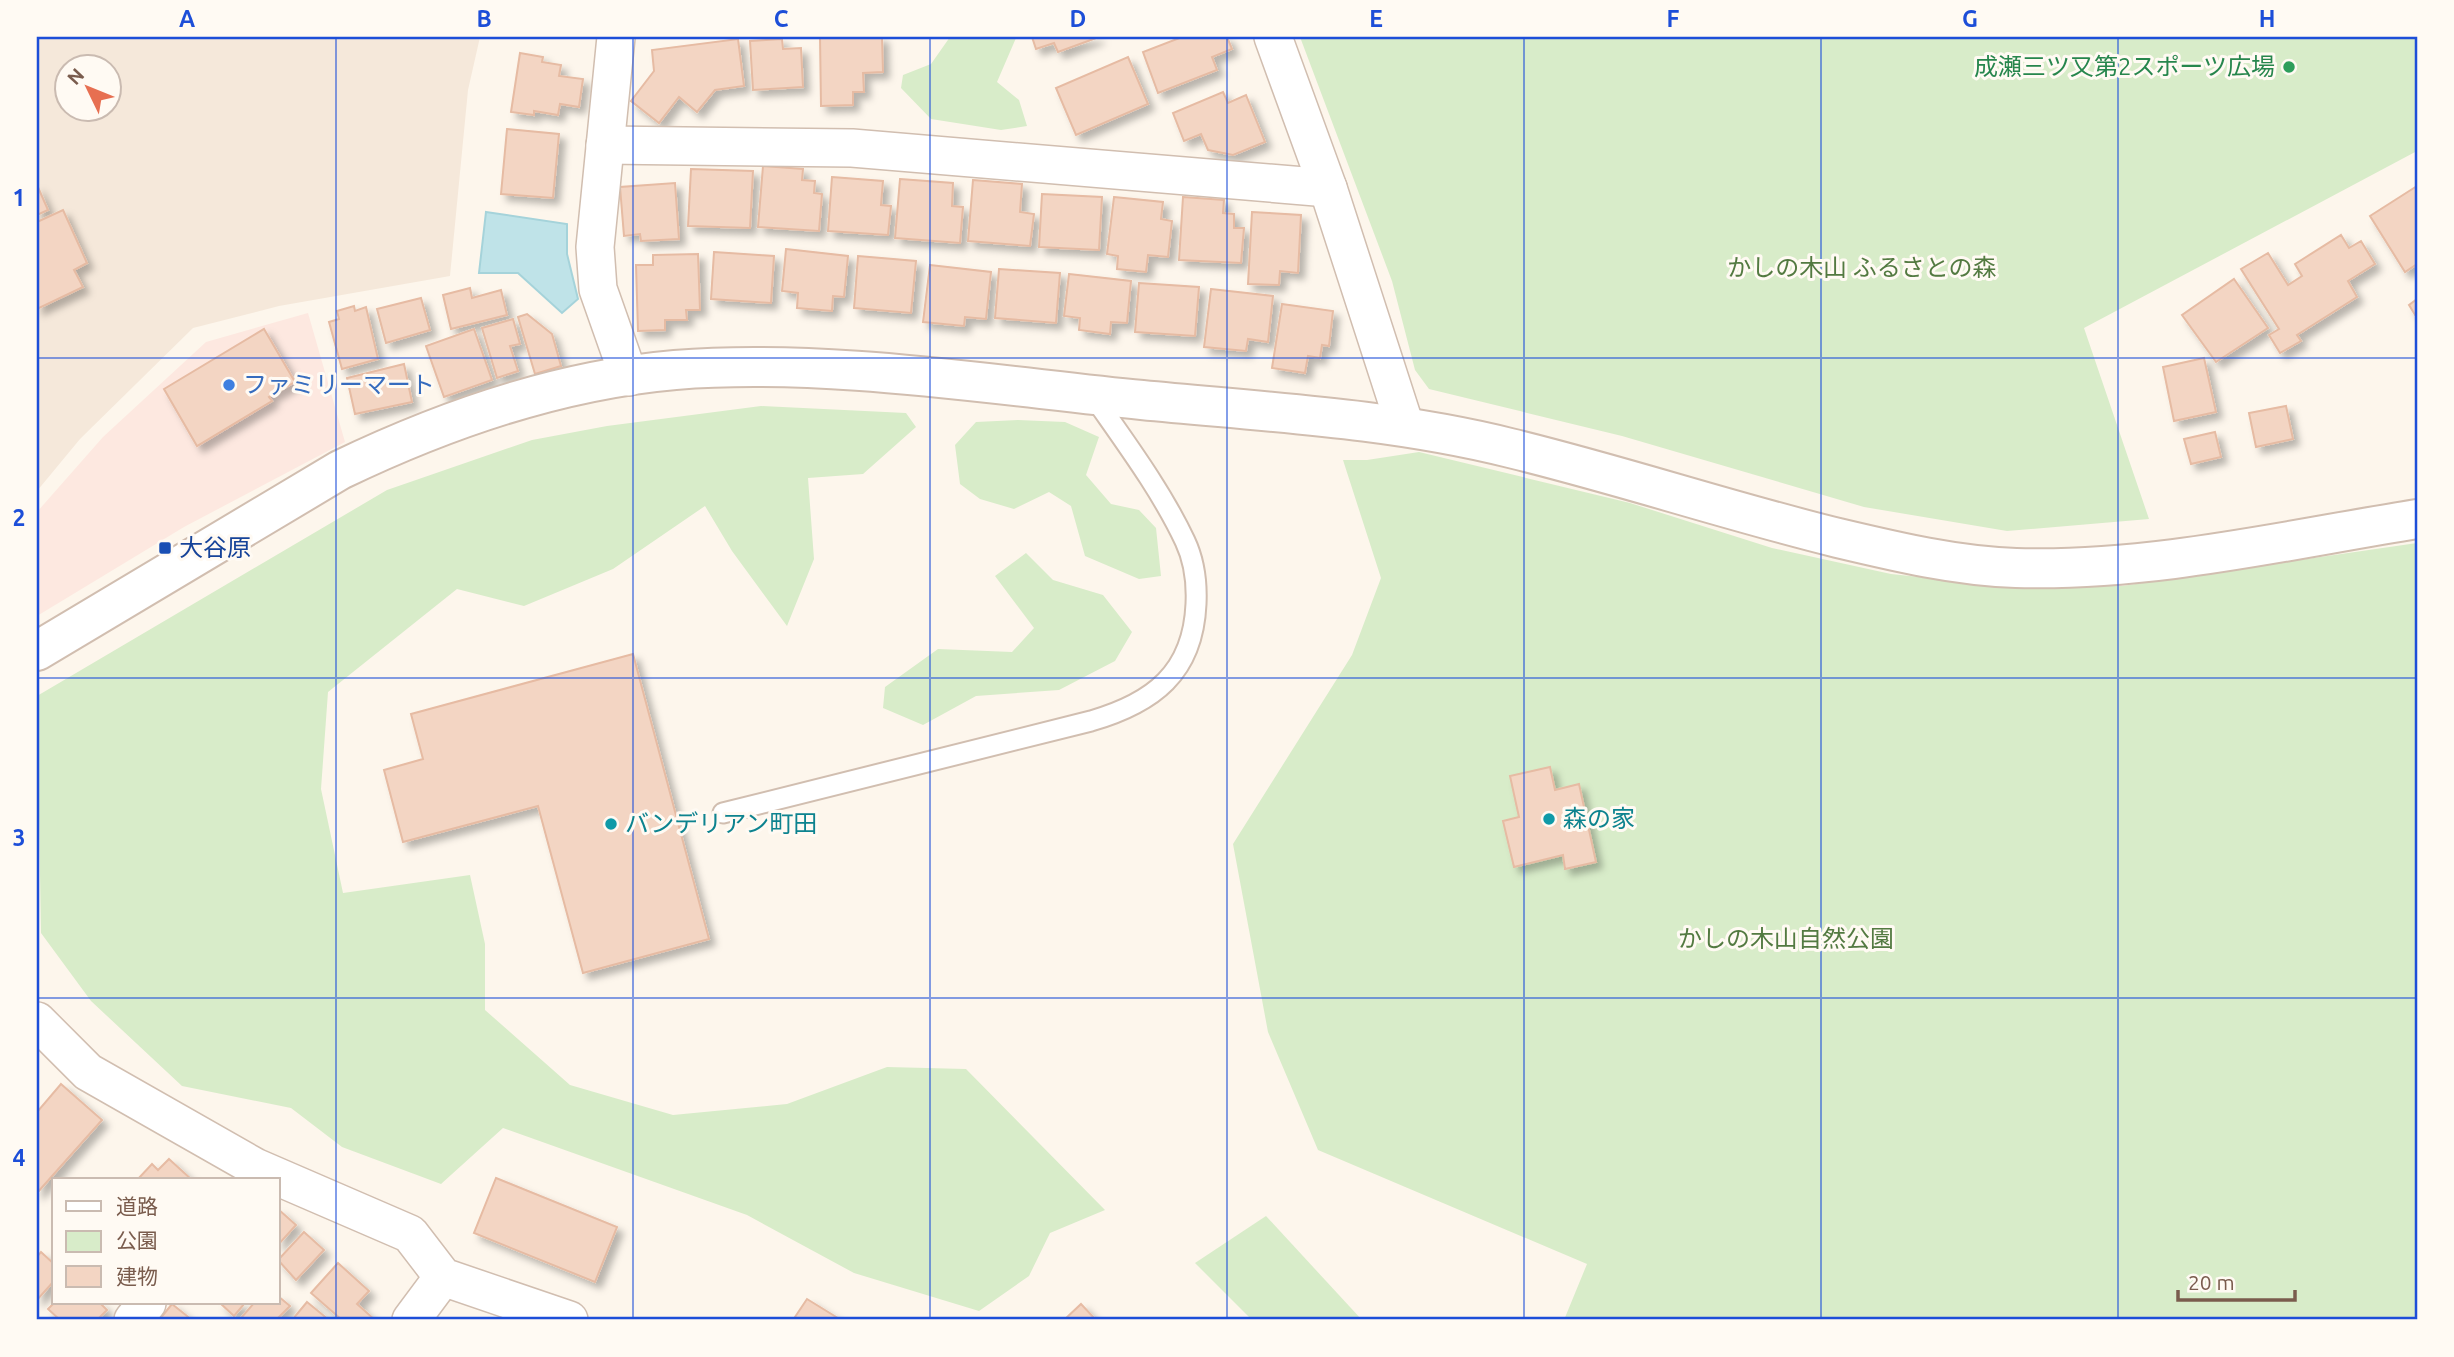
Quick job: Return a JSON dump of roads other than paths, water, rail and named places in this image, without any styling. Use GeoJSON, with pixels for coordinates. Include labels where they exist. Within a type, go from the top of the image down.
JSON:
{"type":"FeatureCollection","features":[{"type":"Feature","properties":{"kind":"street"},"geometry":{"type":"LineString","coordinates":[[616,37],[595,247],[598,289],[629,377]]}},
{"type":"Feature","properties":{"kind":"street"},"geometry":{"type":"LineString","coordinates":[[1273,37],[1328,188],[1405,426]]}},
{"type":"Feature","properties":{"kind":"street"},"geometry":{"type":"LineString","coordinates":[[605,145],[852,148],[1328,188]]}},
{"type":"Feature","properties":{"kind":"street"},"geometry":{"type":"LineString","coordinates":[[37,651],[340,470],[392,445],[552,392],[674,370],[738,368],[839,371],[1405,426],[1527,452],[1777,523],[1902,554],[2015,568],[2094,566],[2174,558],[2417,519]]}},
{"type":"Feature","properties":{"kind":"street"},"geometry":{"type":"LineString","coordinates":[[37,1021],[88,1072],[250,1174]]}},
{"type":"Feature","properties":{"kind":"street"},"geometry":{"type":"LineString","coordinates":[[280,1185],[410,1234],[443,1277],[569,1320]]}},
{"type":"Feature","properties":{"kind":"street"},"geometry":{"type":"LineString","coordinates":[[411,1320],[443,1277]]}},
{"type":"Feature","properties":{"kind":"street"},"geometry":{"type":"LineString","coordinates":[[133,1320],[146,1304]]}},
{"type":"Feature","properties":{"kind":"lane"},"geometry":{"type":"LineString","coordinates":[[723,813],[1127,711],[1161,688],[1184,660],[1195,624],[1197,584],[1186,542],[1135,456],[1093,395]]}},
{"type":"Feature","properties":{"kind":"water"},"geometry":{"type":"Polygon","coordinates":[[[486,212],[567,224],[567,254],[578,299],[562,313],[518,273],[479,273],[486,212]]]}},
{"type":"Feature","properties":{"kind":"place","name":"成瀬三ツ又第2スポーツ広場"},"geometry":{"type":"Point","coordinates":[2289,67]}},
{"type":"Feature","properties":{"kind":"place","name":"ファミリーマート"},"geometry":{"type":"Point","coordinates":[229,385]}},
{"type":"Feature","properties":{"kind":"place","name":"大谷原"},"geometry":{"type":"Point","coordinates":[165,548]}},
{"type":"Feature","properties":{"kind":"place","name":"森の家"},"geometry":{"type":"Point","coordinates":[1549,819]}},
{"type":"Feature","properties":{"kind":"place","name":"バンデリアン町田"},"geometry":{"type":"Point","coordinates":[611,824]}},
{"type":"Feature","properties":{"kind":"park label","name":"かしの木山 ふるさとの森"},"geometry":{"type":"Point","coordinates":[1862,268]}},
{"type":"Feature","properties":{"kind":"park label","name":"かしの木山自然公園"},"geometry":{"type":"Point","coordinates":[1786,939]}}]}
